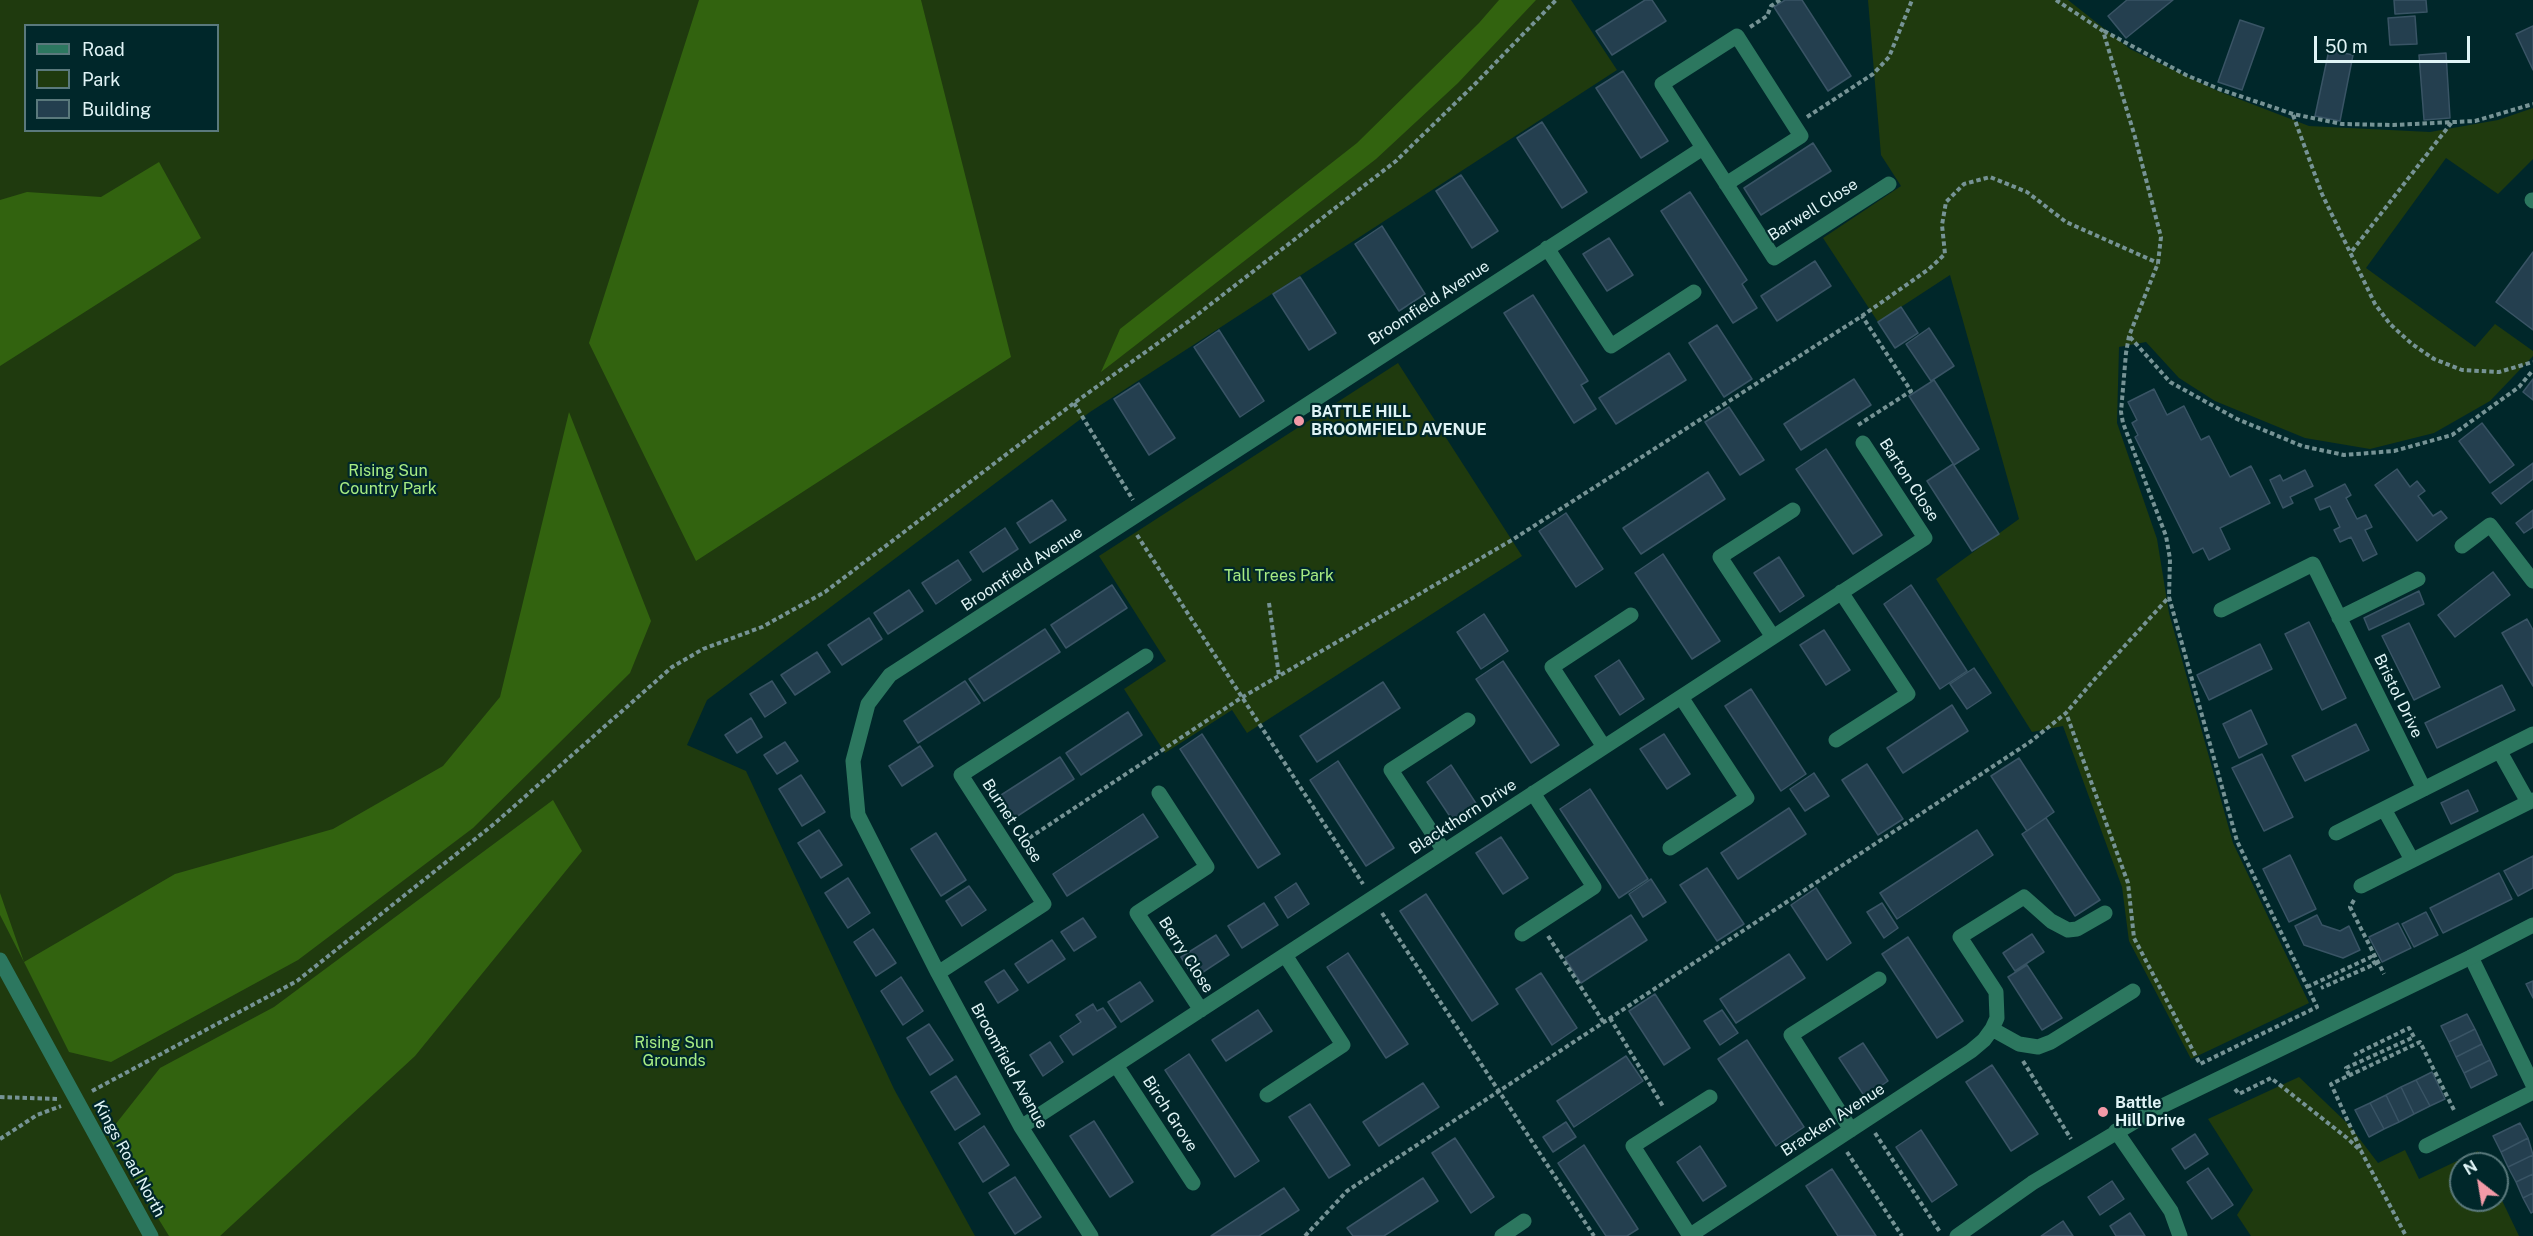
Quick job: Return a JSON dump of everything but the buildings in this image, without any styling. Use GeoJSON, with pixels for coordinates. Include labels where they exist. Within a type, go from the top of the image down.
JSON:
{"type":"FeatureCollection","features":[{"type":"Feature","properties":{"kind":"street"},"geometry":{"type":"LineString","coordinates":[[1726,184],[1801,136],[1737,36]]}},
{"type":"Feature","properties":{"kind":"street","name":"Barwell Close"},"geometry":{"type":"LineString","coordinates":[[1737,36],[1662,84],[1774,258],[1889,184]]}},
{"type":"Feature","properties":{"kind":"street","name":"Broomfield Avenue"},"geometry":{"type":"LineString","coordinates":[[1091,1236],[1021,1127],[938,973],[858,815],[853,761],[868,704],[890,675],[1703,148]]}},
{"type":"Feature","properties":{"kind":"street"},"geometry":{"type":"LineString","coordinates":[[1547,248],[1611,346],[1694,292]]}},
{"type":"Feature","properties":{"kind":"street","name":"Barton Close"},"geometry":{"type":"LineString","coordinates":[[1863,443],[1925,538]]}},
{"type":"Feature","properties":{"kind":"street"},"geometry":{"type":"LineString","coordinates":[[1773,638],[1720,557],[1793,510]]}},
{"type":"Feature","properties":{"kind":"street"},"geometry":{"type":"LineString","coordinates":[[2462,546],[2490,525],[2533,581]]}},
{"type":"Feature","properties":{"kind":"street","name":"Blackthorn Drive"},"geometry":{"type":"LineString","coordinates":[[1021,1127],[1925,538]]}},
{"type":"Feature","properties":{"kind":"street","name":"Bristol Drive"},"geometry":{"type":"LineString","coordinates":[[2221,610],[2313,564],[2424,789]]}},
{"type":"Feature","properties":{"kind":"street"},"geometry":{"type":"LineString","coordinates":[[2339,618],[2418,579]]}},
{"type":"Feature","properties":{"kind":"street"},"geometry":{"type":"LineString","coordinates":[[1836,740],[1908,694],[1841,592]]}},
{"type":"Feature","properties":{"kind":"street"},"geometry":{"type":"LineString","coordinates":[[1604,747],[1552,666],[1631,615]]}},
{"type":"Feature","properties":{"kind":"street","name":"Burnet Close"},"geometry":{"type":"LineString","coordinates":[[938,973],[1044,904],[961,775],[1146,656]]}},
{"type":"Feature","properties":{"kind":"street"},"geometry":{"type":"LineString","coordinates":[[1670,848],[1747,798],[1681,697]]}},
{"type":"Feature","properties":{"kind":"street"},"geometry":{"type":"LineString","coordinates":[[1444,851],[1391,770],[1468,720]]}},
{"type":"Feature","properties":{"kind":"street"},"geometry":{"type":"LineString","coordinates":[[2336,833],[2533,734]]}},
{"type":"Feature","properties":{"kind":"street"},"geometry":{"type":"LineString","coordinates":[[2361,886],[2531,801],[2500,752]]}},
{"type":"Feature","properties":{"kind":"street","name":"Berry Close"},"geometry":{"type":"LineString","coordinates":[[1159,793],[1207,867],[1137,913],[1201,1010]]}},
{"type":"Feature","properties":{"kind":"street"},"geometry":{"type":"LineString","coordinates":[[1522,934],[1594,887],[1533,793]]}},
{"type":"Feature","properties":{"kind":"street"},"geometry":{"type":"LineString","coordinates":[[2384,809],[2412,860]]}},
{"type":"Feature","properties":{"kind":"street"},"geometry":{"type":"LineString","coordinates":[[2105,913],[2077,929],[2068,930],[2051,921],[2024,897],[1960,937],[1995,992],[1997,1018],[1992,1029],[2019,1044],[2038,1047],[2051,1041],[2133,991]]}},
{"type":"Feature","properties":{"kind":"street"},"geometry":{"type":"LineString","coordinates":[[1957,1236],[1997,1206],[2116,1131],[2226,1074],[2533,925]]}},
{"type":"Feature","properties":{"kind":"street"},"geometry":{"type":"LineString","coordinates":[[1267,1095],[1343,1045],[1285,955]]}},
{"type":"Feature","properties":{"kind":"street"},"geometry":{"type":"LineString","coordinates":[[2471,957],[2533,1085]]}},
{"type":"Feature","properties":{"kind":"street","name":"Kings Road North"},"geometry":{"type":"LineString","coordinates":[[0,960],[151,1236]]}},
{"type":"Feature","properties":{"kind":"street"},"geometry":{"type":"LineString","coordinates":[[1845,1134],[1791,1035],[1879,979]]}},
{"type":"Feature","properties":{"kind":"street","name":"Bracken Avenue"},"geometry":{"type":"LineString","coordinates":[[1693,1235],[1971,1051],[1984,1040],[1992,1029]]}},
{"type":"Feature","properties":{"kind":"street","name":"Birch Grove"},"geometry":{"type":"LineString","coordinates":[[1116,1065],[1193,1183]]}},
{"type":"Feature","properties":{"kind":"street"},"geometry":{"type":"LineString","coordinates":[[2426,1146],[2533,1092]]}},
{"type":"Feature","properties":{"kind":"street"},"geometry":{"type":"LineString","coordinates":[[1693,1235],[1633,1146],[1710,1097]]}},
{"type":"Feature","properties":{"kind":"street"},"geometry":{"type":"LineString","coordinates":[[2116,1131],[2171,1211],[2180,1236]]}},
{"type":"Feature","properties":{"kind":"street"},"geometry":{"type":"LineString","coordinates":[[1502,1236],[1524,1221]]}},
{"type":"Feature","properties":{"kind":"path"},"geometry":{"type":"LineString","coordinates":[[0,1139],[37,1115],[76,1100],[297,981],[494,824],[672,667],[703,649],[762,627],[825,592],[1074,403],[1189,321],[1396,161],[1556,0]]}},
{"type":"Feature","properties":{"kind":"path"},"geometry":{"type":"LineString","coordinates":[[1737,36],[1767,16],[1771,6],[1780,0]]}},
{"type":"Feature","properties":{"kind":"path"},"geometry":{"type":"LineString","coordinates":[[1794,125],[1873,74],[1889,57],[1912,0]]}},
{"type":"Feature","properties":{"kind":"path"},"geometry":{"type":"LineString","coordinates":[[2056,0],[2103,31],[2186,75],[2219,89],[2293,114],[2342,124],[2393,125],[2475,121],[2533,104]]}},
{"type":"Feature","properties":{"kind":"path"},"geometry":{"type":"LineString","coordinates":[[2066,713],[2128,883],[2134,938],[2200,1064],[2317,1006],[2238,841],[2169,597],[2170,559],[2166,536],[2123,423],[2121,412],[2126,353],[2130,336],[2158,263],[2161,237],[2135,137],[2103,31]]}},
{"type":"Feature","properties":{"kind":"path"},"geometry":{"type":"LineString","coordinates":[[2293,114],[2311,167],[2375,304],[2390,324],[2412,344],[2434,359],[2462,370],[2499,372],[2533,362]]}},
{"type":"Feature","properties":{"kind":"path"},"geometry":{"type":"LineString","coordinates":[[2351,252],[2453,122]]}},
{"type":"Feature","properties":{"kind":"path"},"geometry":{"type":"LineString","coordinates":[[1010,850],[1241,698],[1512,540],[1862,316],[1929,269],[1945,254],[1942,225],[1946,202],[1964,184],[1990,177],[2026,192],[2066,222],[2158,263]]}},
{"type":"Feature","properties":{"kind":"path"},"geometry":{"type":"LineString","coordinates":[[1862,316],[1911,391],[1854,428],[1863,443]]}},
{"type":"Feature","properties":{"kind":"path"},"geometry":{"type":"LineString","coordinates":[[2130,336],[2170,382],[2237,419],[2302,446],[2344,455],[2394,451],[2452,435],[2519,387],[2533,370]]}},
{"type":"Feature","properties":{"kind":"path"},"geometry":{"type":"LineString","coordinates":[[1074,403],[1135,518],[1241,698],[1594,1236]]}},
{"type":"Feature","properties":{"kind":"path"},"geometry":{"type":"LineString","coordinates":[[1305,1236],[1347,1191],[2030,742],[2066,713],[2169,597]]}},
{"type":"Feature","properties":{"kind":"path"},"geometry":{"type":"LineString","coordinates":[[1269,603],[1279,676]]}},
{"type":"Feature","properties":{"kind":"path"},"geometry":{"type":"LineString","coordinates":[[2350,907],[2384,974]]}},
{"type":"Feature","properties":{"kind":"path"},"geometry":{"type":"LineString","coordinates":[[1539,923],[1604,1023]]}},
{"type":"Feature","properties":{"kind":"path"},"geometry":{"type":"LineString","coordinates":[[2307,987],[2372,957],[2375,964],[2321,988]]}},
{"type":"Feature","properties":{"kind":"path"},"geometry":{"type":"LineString","coordinates":[[1610,1018],[1671,1121]]}},
{"type":"Feature","properties":{"kind":"path"},"geometry":{"type":"LineString","coordinates":[[2349,1075],[2346,1068],[2414,1037],[2409,1028],[2354,1055]]}},
{"type":"Feature","properties":{"kind":"path"},"geometry":{"type":"LineString","coordinates":[[2406,1236],[2361,1151],[2331,1084],[2420,1042],[2463,1128]]}},
{"type":"Feature","properties":{"kind":"path"},"geometry":{"type":"LineString","coordinates":[[2019,1044],[2020,1057],[2079,1153]]}},
{"type":"Feature","properties":{"kind":"path"},"geometry":{"type":"LineString","coordinates":[[2226,1074],[2239,1094],[2271,1078],[2361,1151]]}},
{"type":"Feature","properties":{"kind":"path"},"geometry":{"type":"LineString","coordinates":[[0,1097],[76,1100]]}},
{"type":"Feature","properties":{"kind":"path"},"geometry":{"type":"LineString","coordinates":[[1867,1120],[1942,1236]]}},
{"type":"Feature","properties":{"kind":"path"},"geometry":{"type":"LineString","coordinates":[[1845,1134],[1902,1236]]}},
{"type":"Feature","properties":{"kind":"green space","name":"Rising Sun Country Park"},"geometry":{"type":"Polygon","coordinates":[[[0,0],[1571,0],[1617,70],[1090,412],[707,700],[687,745],[746,771],[894,1089],[975,1236],[0,1236],[0,0]]]}},
{"type":"Feature","properties":{"kind":"green space"},"geometry":{"type":"Polygon","coordinates":[[[699,0],[921,0],[1011,357],[696,561],[589,343],[699,0]]]}},
{"type":"Feature","properties":{"kind":"green space"},"geometry":{"type":"Polygon","coordinates":[[[1499,0],[1536,0],[1458,83],[1376,159],[1101,372],[1120,329],[1357,143],[1479,23],[1499,0]]]}},
{"type":"Feature","properties":{"kind":"green space"},"geometry":{"type":"Polygon","coordinates":[[[1868,0],[2068,0],[2130,49],[2218,91],[2309,126],[2430,132],[2498,120],[2533,108],[2533,159],[2498,194],[2446,158],[2366,268],[2475,347],[2495,324],[2533,351],[2533,356],[2490,401],[2434,433],[2370,449],[2305,438],[2215,401],[2179,378],[2146,342],[2119,347],[2117,423],[2157,539],[2169,613],[2233,843],[2309,1003],[2191,1059],[2129,941],[2122,887],[2063,726],[2032,732],[1936,579],[2019,519],[1950,275],[1878,322],[1823,238],[1901,186],[1881,155],[1868,0]]]}},
{"type":"Feature","properties":{"kind":"green space"},"geometry":{"type":"Polygon","coordinates":[[[159,162],[201,238],[0,366],[0,200],[27,192],[101,197],[159,162]]]}},
{"type":"Feature","properties":{"kind":"green space","name":"Tall Trees Park"},"geometry":{"type":"Polygon","coordinates":[[[1398,363],[1522,556],[1247,733],[1232,710],[1165,753],[1124,689],[1166,661],[1099,556],[1398,363]]]}},
{"type":"Feature","properties":{"kind":"green space"},"geometry":{"type":"Polygon","coordinates":[[[569,412],[651,621],[630,673],[473,828],[298,960],[111,1062],[69,1052],[24,962],[175,874],[333,829],[443,766],[500,697],[569,412]]]}},
{"type":"Feature","properties":{"kind":"green space"},"geometry":{"type":"Polygon","coordinates":[[[553,800],[582,851],[415,1056],[220,1236],[169,1236],[107,1135],[160,1068],[274,1007],[553,800]]]}},
{"type":"Feature","properties":{"kind":"green space"},"geometry":{"type":"Polygon","coordinates":[[[0,893],[24,962],[0,915],[0,893]]]}},
{"type":"Feature","properties":{"kind":"green space"},"geometry":{"type":"Polygon","coordinates":[[[2299,1077],[2349,1125],[2378,1163],[2405,1150],[2419,1179],[2449,1165],[2449,1212],[2508,1212],[2519,1236],[2251,1236],[2237,1215],[2253,1190],[2208,1119],[2299,1077]]]}},
{"type":"Feature","properties":{"kind":"place","name":"BATTLE HILL BROOMFIELD AVENUE"},"geometry":{"type":"Point","coordinates":[1299,421]}},
{"type":"Feature","properties":{"kind":"place","name":"Battle Hill Drive"},"geometry":{"type":"Point","coordinates":[2103,1112]}},
{"type":"Feature","properties":{"kind":"park label","name":"Rising Sun Grounds"},"geometry":{"type":"Point","coordinates":[674,1052]}}]}
